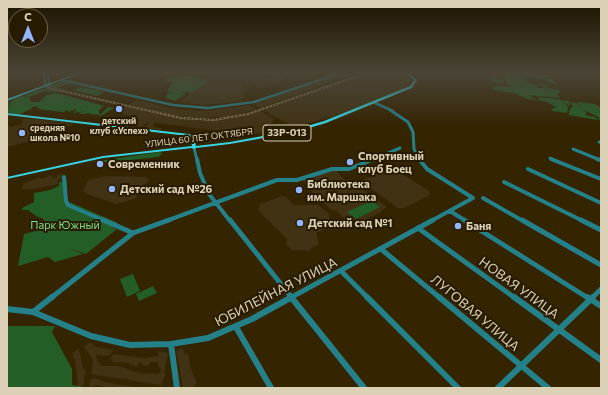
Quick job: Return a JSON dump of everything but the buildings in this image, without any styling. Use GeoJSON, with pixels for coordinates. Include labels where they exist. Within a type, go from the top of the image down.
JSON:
{"type":"FeatureCollection","features":[{"type":"Feature","properties":{"kind":"main road"},"geometry":{"type":"LineString","coordinates":[[7,100],[36,90]]}},
{"type":"Feature","properties":{"kind":"main road","name":"УЛИЦА 60 ЛЕТ ОКТЯБРЯ"},"geometry":{"type":"LineString","coordinates":[[7,178],[103,157],[241,142],[291,132],[326,122],[376,103],[403,90]]}},
{"type":"Feature","properties":{"kind":"main road"},"geometry":{"type":"LineString","coordinates":[[7,114],[189,135],[192,136],[194,148]]}},
{"type":"Feature","properties":{"kind":"street"},"geometry":{"type":"LineString","coordinates":[[108,90],[173,105],[208,108],[249,103],[288,90]]}},
{"type":"Feature","properties":{"kind":"street","name":"ЮБИЛЕЙНАЯ УЛИЦА"},"geometry":{"type":"LineString","coordinates":[[7,309],[33,312],[91,336],[109,341],[140,346],[171,344],[208,338],[236,327],[291,298],[473,198],[427,169],[414,149],[413,132],[408,122],[397,113],[376,103]]}},
{"type":"Feature","properties":{"kind":"street"},"geometry":{"type":"LineString","coordinates":[[194,148],[205,186],[216,203],[364,388]]}},
{"type":"Feature","properties":{"kind":"street"},"geometry":{"type":"LineString","coordinates":[[33,312],[133,233],[277,180],[298,180],[332,169],[349,169],[400,148]]}},
{"type":"Feature","properties":{"kind":"street"},"geometry":{"type":"LineString","coordinates":[[573,149],[601,160]]}},
{"type":"Feature","properties":{"kind":"street"},"geometry":{"type":"LineString","coordinates":[[550,158],[601,180]]}},
{"type":"Feature","properties":{"kind":"street"},"geometry":{"type":"LineString","coordinates":[[528,169],[601,203]]}},
{"type":"Feature","properties":{"kind":"street"},"geometry":{"type":"LineString","coordinates":[[64,177],[66,201],[68,205],[133,233]]}},
{"type":"Feature","properties":{"kind":"street"},"geometry":{"type":"LineString","coordinates":[[504,182],[601,230]]}},
{"type":"Feature","properties":{"kind":"street"},"geometry":{"type":"LineString","coordinates":[[483,198],[601,264]]}},
{"type":"Feature","properties":{"kind":"street"},"geometry":{"type":"LineString","coordinates":[[450,211],[601,306]]}},
{"type":"Feature","properties":{"kind":"street","name":"НОВАЯ УЛИЦА"},"geometry":{"type":"LineString","coordinates":[[418,228],[601,360]]}},
{"type":"Feature","properties":{"kind":"street","name":"ЛУГОВАЯ УЛИЦА"},"geometry":{"type":"LineString","coordinates":[[381,249],[548,388]]}},
{"type":"Feature","properties":{"kind":"street"},"geometry":{"type":"LineString","coordinates":[[341,271],[458,388]]}},
{"type":"Feature","properties":{"kind":"street"},"geometry":{"type":"LineString","coordinates":[[498,388],[601,289]]}},
{"type":"Feature","properties":{"kind":"street"},"geometry":{"type":"LineString","coordinates":[[236,327],[271,388]]}},
{"type":"Feature","properties":{"kind":"street"},"geometry":{"type":"LineString","coordinates":[[171,344],[178,388]]}},
{"type":"Feature","properties":{"kind":"shaded area"},"geometry":{"type":"Polygon","coordinates":[[[194,90],[246,90],[242,101],[202,105],[179,102],[187,97],[190,92],[194,90]]]}},
{"type":"Feature","properties":{"kind":"shaded area"},"geometry":{"type":"Polygon","coordinates":[[[294,90],[308,90],[260,108],[254,104],[294,90]]]}},
{"type":"Feature","properties":{"kind":"shaded area"},"geometry":{"type":"Polygon","coordinates":[[[319,90],[402,90],[344,113],[294,127],[263,110],[319,90]]]}},
{"type":"Feature","properties":{"kind":"shaded area"},"geometry":{"type":"Polygon","coordinates":[[[138,100],[170,108],[195,111],[249,105],[257,109],[227,117],[194,118],[169,115],[129,104],[138,100]]]}},
{"type":"Feature","properties":{"kind":"shaded area"},"geometry":{"type":"Polygon","coordinates":[[[127,107],[200,121],[238,117],[261,111],[274,119],[265,132],[236,138],[232,134],[219,131],[155,123],[153,125],[155,126],[154,127],[162,128],[160,130],[143,128],[149,123],[141,128],[136,127],[139,125],[133,126],[140,120],[120,112],[127,107]]]}},
{"type":"Feature","properties":{"kind":"shaded area","name":"средняя школа №10"},"geometry":{"type":"Polygon","coordinates":[[[23,118],[74,124],[71,126],[51,128],[37,132],[35,140],[7,147],[7,124],[9,127],[22,124],[23,118]]]}},
{"type":"Feature","properties":{"kind":"shaded area"},"geometry":{"type":"Polygon","coordinates":[[[391,167],[429,191],[430,195],[404,208],[398,208],[361,181],[391,167]]]}},
{"type":"Feature","properties":{"kind":"shaded area"},"geometry":{"type":"Polygon","coordinates":[[[336,170],[344,179],[351,181],[387,207],[381,210],[381,212],[352,226],[336,210],[333,211],[312,192],[313,190],[303,181],[304,179],[336,170]]]}},
{"type":"Feature","properties":{"kind":"shaded area"},"geometry":{"type":"Polygon","coordinates":[[[62,173],[62,179],[58,180],[58,184],[35,189],[22,189],[23,184],[40,177],[41,179],[53,175],[52,178],[57,177],[57,175],[62,173]]]}},
{"type":"Feature","properties":{"kind":"shaded area","name":"Детский сад №26"},"geometry":{"type":"Polygon","coordinates":[[[106,176],[147,177],[149,181],[139,186],[142,191],[134,199],[116,204],[87,194],[83,191],[88,180],[106,176]]]}},
{"type":"Feature","properties":{"kind":"shaded area","name":"Детский сад №1"},"geometry":{"type":"Polygon","coordinates":[[[282,196],[286,197],[294,205],[318,205],[329,214],[330,227],[316,233],[319,244],[311,248],[310,251],[292,250],[286,244],[287,239],[258,210],[260,204],[282,196]]]}},
{"type":"Feature","properties":{"kind":"shaded area"},"geometry":{"type":"Polygon","coordinates":[[[90,342],[96,347],[114,350],[108,356],[96,355],[98,363],[101,363],[100,366],[120,366],[132,371],[146,374],[155,373],[154,375],[160,373],[161,369],[158,366],[158,362],[150,362],[149,365],[142,366],[143,363],[139,363],[137,367],[129,365],[130,363],[112,362],[113,360],[110,359],[113,354],[144,358],[158,356],[159,351],[168,353],[164,373],[166,373],[161,385],[91,374],[93,360],[84,347],[90,342]]]}},
{"type":"Feature","properties":{"kind":"shaded area"},"geometry":{"type":"Polygon","coordinates":[[[183,348],[184,354],[188,353],[190,367],[197,383],[192,388],[183,388],[176,350],[183,348]]]}},
{"type":"Feature","properties":{"kind":"shaded area"},"geometry":{"type":"Polygon","coordinates":[[[79,349],[83,369],[85,369],[86,374],[84,375],[84,384],[78,387],[73,352],[79,349]]]}},
{"type":"Feature","properties":{"kind":"shaded area"},"geometry":{"type":"Polygon","coordinates":[[[94,378],[104,382],[139,388],[111,388],[97,385],[90,387],[90,380],[94,378]]]}},
{"type":"Feature","properties":{"kind":"green space"},"geometry":{"type":"Polygon","coordinates":[[[39,90],[56,90],[60,92],[45,91],[29,97],[23,96],[39,90]]]}},
{"type":"Feature","properties":{"kind":"green space"},"geometry":{"type":"Polygon","coordinates":[[[75,90],[98,90],[103,92],[97,96],[75,90]]]}},
{"type":"Feature","properties":{"kind":"green space"},"geometry":{"type":"Polygon","coordinates":[[[168,90],[195,90],[192,92],[178,92],[186,94],[175,101],[166,98],[167,94],[173,92],[167,92],[168,90]]]}},
{"type":"Feature","properties":{"kind":"green space"},"geometry":{"type":"Polygon","coordinates":[[[497,90],[560,90],[557,94],[560,98],[528,95],[537,100],[540,99],[539,97],[562,100],[568,107],[567,113],[552,111],[551,110],[556,107],[545,101],[528,99],[514,93],[497,90]]]}},
{"type":"Feature","properties":{"kind":"green space"},"geometry":{"type":"Polygon","coordinates":[[[57,93],[104,106],[99,110],[99,114],[101,114],[108,107],[114,108],[99,117],[100,115],[89,114],[91,113],[79,113],[86,111],[74,113],[73,112],[77,111],[75,109],[69,112],[68,110],[64,112],[38,109],[42,108],[37,108],[37,106],[31,107],[33,108],[18,115],[7,112],[7,102],[9,102],[8,111],[10,102],[15,98],[22,96],[30,98],[29,99],[32,102],[39,102],[47,95],[57,93]]]}},
{"type":"Feature","properties":{"kind":"green space"},"geometry":{"type":"Polygon","coordinates":[[[564,100],[569,101],[570,106],[564,102],[564,100]]]}},
{"type":"Feature","properties":{"kind":"green space"},"geometry":{"type":"Polygon","coordinates":[[[570,102],[576,103],[587,113],[585,115],[595,117],[598,120],[569,115],[569,111],[573,106],[570,102]]]}},
{"type":"Feature","properties":{"kind":"green space"},"geometry":{"type":"Polygon","coordinates":[[[577,103],[595,104],[601,108],[601,121],[597,118],[600,118],[584,110],[577,103]]]}},
{"type":"Feature","properties":{"kind":"green space"},"geometry":{"type":"Polygon","coordinates":[[[159,152],[162,153],[159,157],[111,162],[91,162],[159,152]]]}},
{"type":"Feature","properties":{"kind":"green space","name":"Парк Южный"},"geometry":{"type":"Polygon","coordinates":[[[67,181],[67,201],[118,223],[112,227],[117,229],[86,254],[69,248],[83,254],[55,262],[48,257],[18,266],[24,234],[43,229],[44,219],[36,216],[28,210],[22,210],[22,208],[34,202],[34,193],[50,190],[59,186],[59,182],[67,181]]]}},
{"type":"Feature","properties":{"kind":"green space"},"geometry":{"type":"Polygon","coordinates":[[[371,201],[380,207],[356,219],[347,212],[371,201]]]}},
{"type":"Feature","properties":{"kind":"green space"},"geometry":{"type":"Polygon","coordinates":[[[133,274],[140,291],[127,297],[120,279],[133,274]]]}},
{"type":"Feature","properties":{"kind":"green space"},"geometry":{"type":"Polygon","coordinates":[[[153,286],[157,293],[139,301],[136,294],[153,286]]]}},
{"type":"Feature","properties":{"kind":"green space"},"geometry":{"type":"Polygon","coordinates":[[[7,326],[55,326],[52,332],[72,369],[72,385],[91,388],[7,388],[7,326]]]}},
{"type":"Feature","properties":{"kind":"railway"},"geometry":{"type":"LineString","coordinates":[[60,90],[181,118],[214,120],[248,114],[316,90]]}},
{"type":"Feature","properties":{"kind":"place","name":"детский клуб «Успех»"},"geometry":{"type":"Point","coordinates":[119,109]}},
{"type":"Feature","properties":{"kind":"place","name":"средняя школа №10"},"geometry":{"type":"Point","coordinates":[22,133]}},
{"type":"Feature","properties":{"kind":"place","name":"Спортивный клуб Боец"},"geometry":{"type":"Point","coordinates":[350,162]}},
{"type":"Feature","properties":{"kind":"place","name":"Современник"},"geometry":{"type":"Point","coordinates":[100,164]}},
{"type":"Feature","properties":{"kind":"place","name":"Детский сад №26"},"geometry":{"type":"Point","coordinates":[112,189]}},
{"type":"Feature","properties":{"kind":"place","name":"Библиотека им. Маршака"},"geometry":{"type":"Point","coordinates":[299,190]}},
{"type":"Feature","properties":{"kind":"place","name":"Детский сад №1"},"geometry":{"type":"Point","coordinates":[300,223]}},
{"type":"Feature","properties":{"kind":"place","name":"Баня"},"geometry":{"type":"Point","coordinates":[458,226]}}]}
